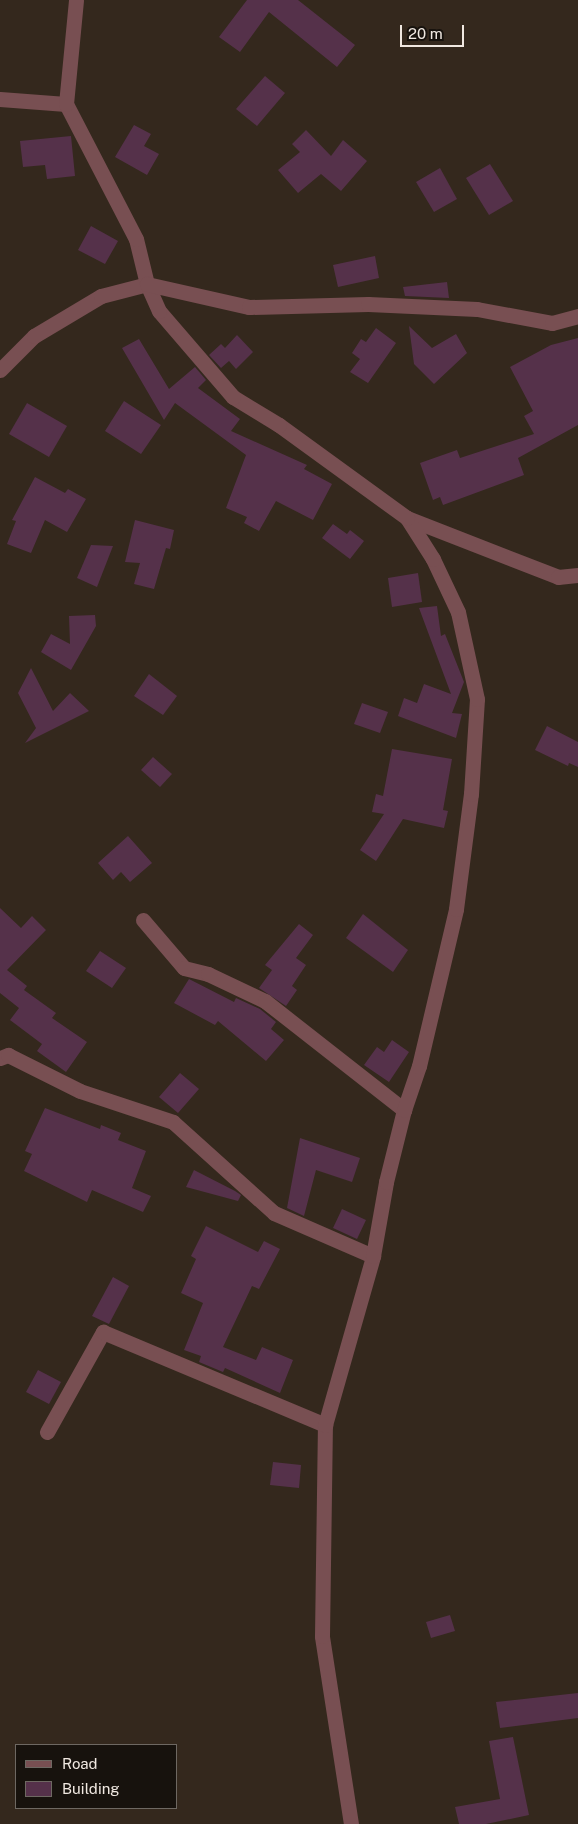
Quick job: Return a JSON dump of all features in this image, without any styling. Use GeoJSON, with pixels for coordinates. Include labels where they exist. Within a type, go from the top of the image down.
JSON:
{"type":"FeatureCollection","features":[{"type":"Feature","properties":{"kind":"street"},"geometry":{"type":"LineString","coordinates":[[76,0],[66,104],[136,240],[147,284],[159,311],[233,398],[278,425],[407,518],[558,576],[578,575]]}},
{"type":"Feature","properties":{"kind":"street"},"geometry":{"type":"LineString","coordinates":[[0,99],[66,104]]}},
{"type":"Feature","properties":{"kind":"street"},"geometry":{"type":"LineString","coordinates":[[0,370],[34,336],[102,296],[147,284],[249,307],[368,304],[478,309],[552,323],[578,316]]}},
{"type":"Feature","properties":{"kind":"street"},"geometry":{"type":"LineString","coordinates":[[351,1824],[322,1636],[325,1425],[373,1256],[386,1182],[404,1110],[419,1066],[456,909],[471,794],[477,699],[458,612],[433,559],[407,518]]}},
{"type":"Feature","properties":{"kind":"street"},"geometry":{"type":"LineString","coordinates":[[143,920],[184,968],[208,974],[265,1001],[404,1110]]}},
{"type":"Feature","properties":{"kind":"street"},"geometry":{"type":"LineString","coordinates":[[0,1058],[8,1055],[80,1091],[173,1122],[274,1213],[373,1256]]}},
{"type":"Feature","properties":{"kind":"street"},"geometry":{"type":"LineString","coordinates":[[47,1432],[103,1332],[325,1425]]}},
{"type":"Feature","properties":{"kind":"building"},"geometry":{"type":"Polygon","coordinates":[[[247,0],[298,0],[355,45],[337,67],[269,12],[240,52],[219,37],[247,0]]]}},
{"type":"Feature","properties":{"kind":"building"},"geometry":{"type":"Polygon","coordinates":[[[265,76],[285,93],[257,126],[236,109],[265,76]]]}},
{"type":"Feature","properties":{"kind":"building"},"geometry":{"type":"Polygon","coordinates":[[[134,125],[151,134],[144,146],[159,154],[147,175],[115,157],[134,125]]]}},
{"type":"Feature","properties":{"kind":"building"},"geometry":{"type":"Polygon","coordinates":[[[306,130],[331,156],[343,140],[367,161],[341,191],[321,174],[298,193],[278,170],[300,152],[292,144],[306,130]]]}},
{"type":"Feature","properties":{"kind":"building"},"geometry":{"type":"Polygon","coordinates":[[[71,136],[75,176],[47,179],[45,165],[23,167],[20,141],[71,136]]]}},
{"type":"Feature","properties":{"kind":"building"},"geometry":{"type":"Polygon","coordinates":[[[490,164],[513,201],[489,215],[466,178],[490,164]]]}},
{"type":"Feature","properties":{"kind":"building"},"geometry":{"type":"Polygon","coordinates":[[[440,168],[457,199],[434,212],[416,182],[440,168]]]}},
{"type":"Feature","properties":{"kind":"building"},"geometry":{"type":"Polygon","coordinates":[[[91,226],[118,241],[105,264],[78,250],[91,226]]]}},
{"type":"Feature","properties":{"kind":"building"},"geometry":{"type":"Polygon","coordinates":[[[375,256],[379,278],[338,287],[333,265],[375,256]]]}},
{"type":"Feature","properties":{"kind":"building"},"geometry":{"type":"Polygon","coordinates":[[[447,282],[449,298],[405,296],[403,287],[447,282]]]}},
{"type":"Feature","properties":{"kind":"building"},"geometry":{"type":"Polygon","coordinates":[[[409,326],[432,348],[456,334],[467,353],[434,384],[414,364],[409,326]]]}},
{"type":"Feature","properties":{"kind":"building"},"geometry":{"type":"Polygon","coordinates":[[[376,328],[396,343],[368,383],[350,372],[360,359],[352,353],[361,339],[366,342],[376,328]]]}},
{"type":"Feature","properties":{"kind":"building"},"geometry":{"type":"Polygon","coordinates":[[[237,335],[253,352],[236,369],[229,361],[221,368],[209,355],[221,344],[225,348],[237,335]]]}},
{"type":"Feature","properties":{"kind":"building"},"geometry":{"type":"Polygon","coordinates":[[[578,338],[578,425],[518,458],[524,475],[443,505],[440,497],[433,500],[420,463],[457,450],[460,458],[534,434],[524,416],[533,411],[510,367],[551,345],[578,338]]]}},
{"type":"Feature","properties":{"kind":"building"},"geometry":{"type":"Polygon","coordinates":[[[139,339],[169,389],[195,367],[206,380],[198,388],[240,419],[231,431],[307,465],[304,469],[332,484],[313,520],[276,501],[259,531],[244,523],[247,517],[226,508],[246,455],[175,403],[164,420],[122,348],[139,339]]]}},
{"type":"Feature","properties":{"kind":"building"},"geometry":{"type":"Polygon","coordinates":[[[124,401],[161,425],[141,454],[105,431],[124,401]]]}},
{"type":"Feature","properties":{"kind":"building"},"geometry":{"type":"Polygon","coordinates":[[[27,403],[67,426],[49,457],[9,434],[27,403]]]}},
{"type":"Feature","properties":{"kind":"building"},"geometry":{"type":"Polygon","coordinates":[[[35,477],[65,493],[68,489],[86,499],[67,532],[45,520],[31,553],[7,544],[16,521],[12,520],[35,477]]]}},
{"type":"Feature","properties":{"kind":"building"},"geometry":{"type":"Polygon","coordinates":[[[135,520],[174,530],[170,549],[166,548],[154,589],[134,584],[140,563],[125,562],[135,520]]]}},
{"type":"Feature","properties":{"kind":"building"},"geometry":{"type":"Polygon","coordinates":[[[333,524],[347,534],[350,530],[364,541],[350,559],[322,538],[333,524]]]}},
{"type":"Feature","properties":{"kind":"building"},"geometry":{"type":"Polygon","coordinates":[[[91,545],[113,546],[97,587],[77,578],[91,545]]]}},
{"type":"Feature","properties":{"kind":"building"},"geometry":{"type":"Polygon","coordinates":[[[418,573],[422,602],[392,607],[388,578],[418,573]]]}},
{"type":"Feature","properties":{"kind":"building"},"geometry":{"type":"Polygon","coordinates":[[[437,606],[441,636],[445,634],[464,682],[452,713],[462,714],[456,738],[398,716],[404,698],[417,703],[424,684],[451,694],[419,608],[437,606]]]}},
{"type":"Feature","properties":{"kind":"building"},"geometry":{"type":"Polygon","coordinates":[[[95,615],[96,626],[71,670],[41,652],[51,634],[70,644],[69,616],[95,615]]]}},
{"type":"Feature","properties":{"kind":"building"},"geometry":{"type":"Polygon","coordinates":[[[31,668],[53,711],[70,693],[89,711],[25,743],[36,728],[18,693],[31,668]]]}},
{"type":"Feature","properties":{"kind":"building"},"geometry":{"type":"Polygon","coordinates":[[[149,674],[177,696],[163,715],[134,696],[149,674]]]}},
{"type":"Feature","properties":{"kind":"building"},"geometry":{"type":"Polygon","coordinates":[[[362,703],[388,712],[380,733],[354,724],[362,703]]]}},
{"type":"Feature","properties":{"kind":"building"},"geometry":{"type":"Polygon","coordinates":[[[547,726],[578,742],[578,767],[569,763],[568,766],[535,750],[547,726]]]}},
{"type":"Feature","properties":{"kind":"building"},"geometry":{"type":"Polygon","coordinates":[[[392,749],[452,759],[443,810],[448,811],[444,828],[403,819],[376,861],[360,850],[384,814],[372,812],[376,794],[383,796],[392,749]]]}},
{"type":"Feature","properties":{"kind":"building"},"geometry":{"type":"Polygon","coordinates":[[[153,757],[172,774],[160,787],[141,770],[153,757]]]}},
{"type":"Feature","properties":{"kind":"building"},"geometry":{"type":"Polygon","coordinates":[[[128,836],[152,863],[130,882],[121,872],[113,880],[98,863],[128,836]]]}},
{"type":"Feature","properties":{"kind":"building"},"geometry":{"type":"Polygon","coordinates":[[[0,908],[21,928],[32,916],[46,930],[7,970],[27,986],[24,990],[56,1013],[52,1018],[87,1042],[66,1072],[37,1051],[42,1044],[10,1020],[19,1008],[0,993],[0,908]]]}},
{"type":"Feature","properties":{"kind":"building"},"geometry":{"type":"Polygon","coordinates":[[[363,914],[408,950],[393,972],[346,938],[363,914]]]}},
{"type":"Feature","properties":{"kind":"building"},"geometry":{"type":"Polygon","coordinates":[[[299,924],[313,935],[296,958],[306,965],[292,986],[297,990],[286,1006],[259,988],[272,970],[265,965],[299,924]]]}},
{"type":"Feature","properties":{"kind":"building"},"geometry":{"type":"Polygon","coordinates":[[[100,951],[126,968],[112,988],[86,971],[100,951]]]}},
{"type":"Feature","properties":{"kind":"building"},"geometry":{"type":"Polygon","coordinates":[[[189,979],[234,1002],[236,998],[260,1009],[276,1022],[271,1029],[284,1040],[266,1061],[218,1021],[215,1025],[174,1003],[189,979]]]}},
{"type":"Feature","properties":{"kind":"building"},"geometry":{"type":"Polygon","coordinates":[[[392,1040],[409,1052],[389,1082],[364,1065],[377,1047],[384,1052],[392,1040]]]}},
{"type":"Feature","properties":{"kind":"building"},"geometry":{"type":"Polygon","coordinates":[[[180,1073],[199,1089],[178,1113],[159,1097],[180,1073]]]}},
{"type":"Feature","properties":{"kind":"building"},"geometry":{"type":"Polygon","coordinates":[[[45,1108],[100,1129],[101,1125],[121,1133],[118,1140],[146,1151],[132,1188],[151,1196],[143,1212],[92,1190],[87,1202],[24,1171],[32,1154],[25,1151],[45,1108]]]}},
{"type":"Feature","properties":{"kind":"building"},"geometry":{"type":"Polygon","coordinates":[[[300,1138],[360,1158],[352,1182],[316,1170],[304,1216],[287,1208],[300,1138]]]}},
{"type":"Feature","properties":{"kind":"building"},"geometry":{"type":"Polygon","coordinates":[[[194,1170],[241,1195],[238,1201],[186,1187],[194,1170]]]}},
{"type":"Feature","properties":{"kind":"building"},"geometry":{"type":"Polygon","coordinates":[[[342,1209],[366,1220],[357,1239],[333,1228],[342,1209]]]}},
{"type":"Feature","properties":{"kind":"building"},"geometry":{"type":"Polygon","coordinates":[[[206,1226],[258,1252],[264,1241],[280,1249],[259,1289],[252,1286],[223,1347],[256,1360],[262,1347],[293,1360],[280,1393],[225,1368],[223,1372],[199,1362],[201,1356],[184,1350],[203,1303],[181,1293],[196,1259],[191,1256],[206,1226]]]}},
{"type":"Feature","properties":{"kind":"building"},"geometry":{"type":"Polygon","coordinates":[[[113,1277],[129,1286],[109,1324],[92,1316],[113,1277]]]}},
{"type":"Feature","properties":{"kind":"building"},"geometry":{"type":"Polygon","coordinates":[[[38,1370],[61,1382],[49,1404],[26,1392],[38,1370]]]}},
{"type":"Feature","properties":{"kind":"building"},"geometry":{"type":"Polygon","coordinates":[[[273,1462],[301,1465],[299,1488],[270,1485],[273,1462]]]}},
{"type":"Feature","properties":{"kind":"building"},"geometry":{"type":"Polygon","coordinates":[[[450,1615],[455,1631],[431,1638],[426,1622],[450,1615]]]}},
{"type":"Feature","properties":{"kind":"building"},"geometry":{"type":"Polygon","coordinates":[[[578,1693],[578,1718],[500,1728],[496,1702],[578,1693]]]}},
{"type":"Feature","properties":{"kind":"building"},"geometry":{"type":"Polygon","coordinates":[[[513,1737],[529,1815],[486,1824],[459,1824],[455,1807],[500,1799],[489,1741],[513,1737]]]}}]}
